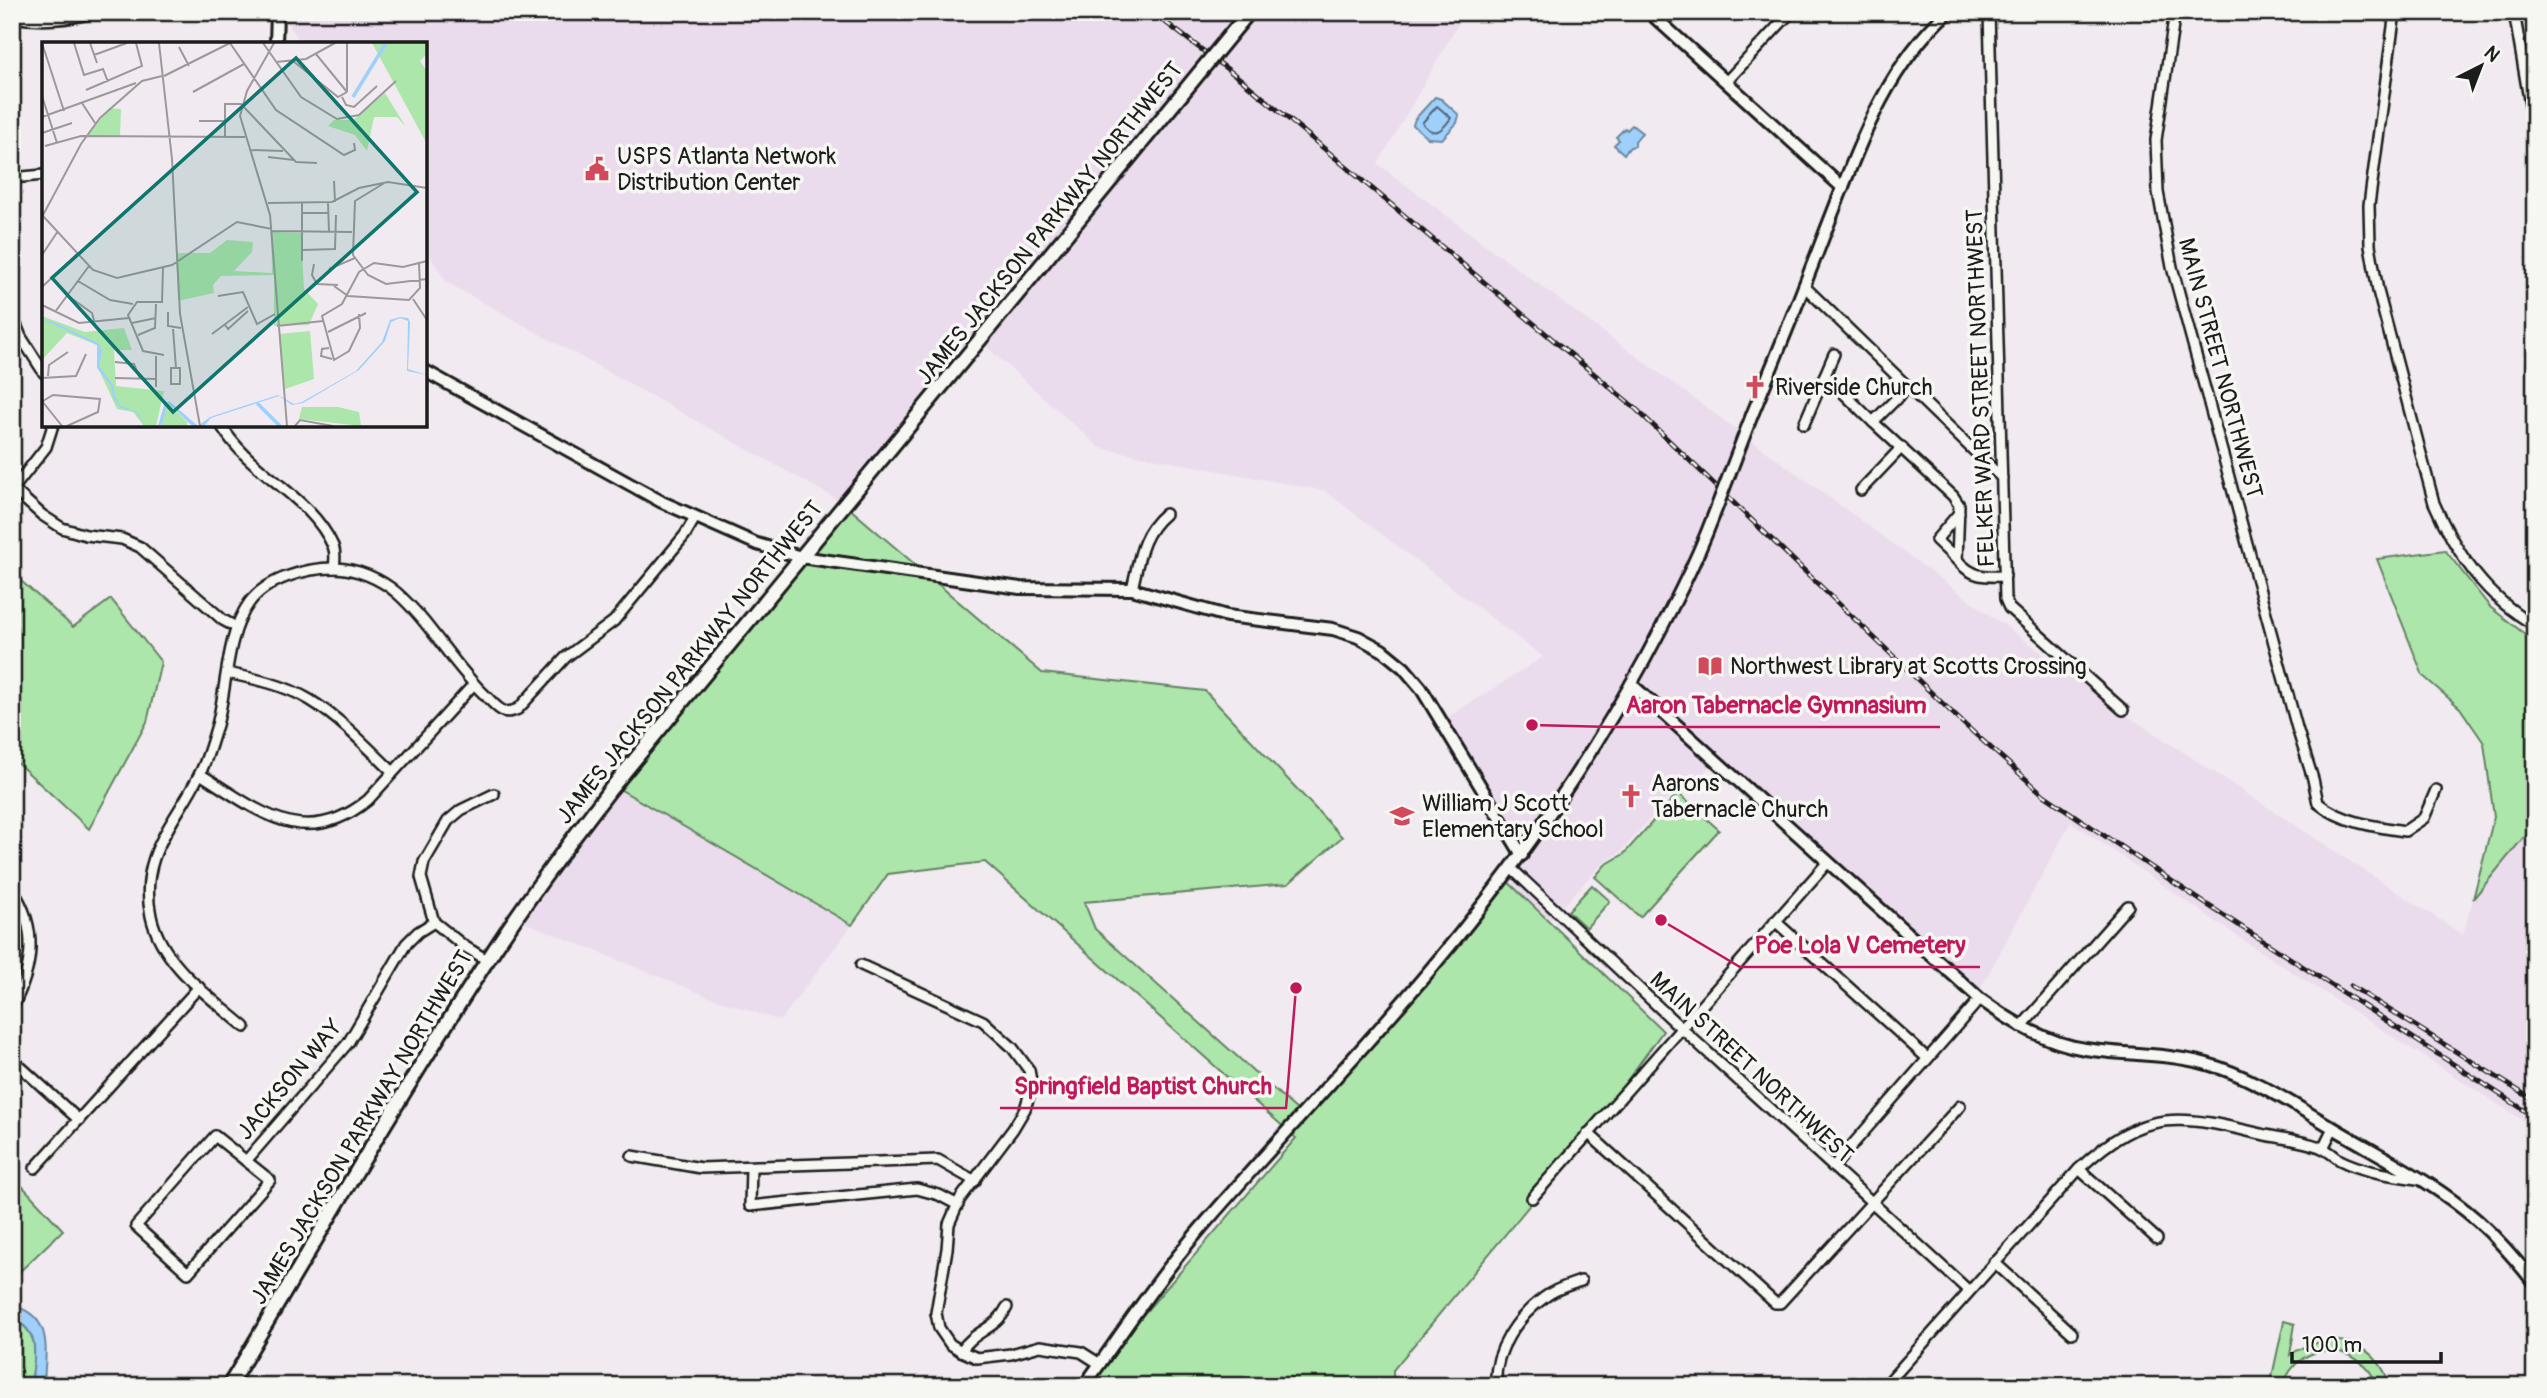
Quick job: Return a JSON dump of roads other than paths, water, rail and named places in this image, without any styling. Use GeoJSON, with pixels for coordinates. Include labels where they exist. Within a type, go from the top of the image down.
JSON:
{"type":"FeatureCollection","features":[{"type":"Feature","properties":{"kind":"main road","name":"JAMES JACKSON PARKWAY NORTHWEST"},"geometry":{"type":"LineString","coordinates":[[229,1386],[437,1039],[550,869],[609,791],[1245,17]]}},
{"type":"Feature","properties":{"kind":"street"},"geometry":{"type":"LineString","coordinates":[[12,17],[53,21],[74,19],[96,12]]}},
{"type":"Feature","properties":{"kind":"street"},"geometry":{"type":"LineString","coordinates":[[276,42],[277,12]]}},
{"type":"Feature","properties":{"kind":"street"},"geometry":{"type":"LineString","coordinates":[[1649,12],[1843,188]]}},
{"type":"Feature","properties":{"kind":"street"},"geometry":{"type":"LineString","coordinates":[[1726,82],[1791,12]]}},
{"type":"Feature","properties":{"kind":"street"},"geometry":{"type":"LineString","coordinates":[[1084,1386],[1199,1231],[1430,970],[1511,869],[1580,770],[1631,684],[1699,553],[1874,111],[1901,64],[1918,42],[1948,12]]}},
{"type":"Feature","properties":{"kind":"street","name":"FELKER WARD STREET NORTHWEST"},"geometry":{"type":"LineString","coordinates":[[1989,12],[2005,599],[2009,608],[2123,710]]}},
{"type":"Feature","properties":{"kind":"street","name":"MAIN STREET NORTHWEST"},"geometry":{"type":"LineString","coordinates":[[2175,12],[2157,127],[2158,192],[2172,267],[2318,803],[2330,813],[2379,828],[2406,831],[2424,818],[2436,790]]}},
{"type":"Feature","properties":{"kind":"street"},"geometry":{"type":"LineString","coordinates":[[2395,12],[2370,205],[2370,245],[2378,291],[2390,328],[2434,503],[2448,533],[2465,561],[2493,594],[2535,625]]}},
{"type":"Feature","properties":{"kind":"street"},"geometry":{"type":"LineString","coordinates":[[2514,12],[2535,134]]}},
{"type":"Feature","properties":{"kind":"street"},"geometry":{"type":"LineString","coordinates":[[2529,12],[2535,17]]}},
{"type":"Feature","properties":{"kind":"street"},"geometry":{"type":"LineString","coordinates":[[12,178],[42,175]]}},
{"type":"Feature","properties":{"kind":"street"},"geometry":{"type":"LineString","coordinates":[[1804,286],[2002,478]]}},
{"type":"Feature","properties":{"kind":"street"},"geometry":{"type":"LineString","coordinates":[[12,315],[21,337],[42,370]]}},
{"type":"Feature","properties":{"kind":"street"},"geometry":{"type":"LineString","coordinates":[[1804,424],[1835,354]]}},
{"type":"Feature","properties":{"kind":"street"},"geometry":{"type":"LineString","coordinates":[[427,372],[695,518],[757,544],[801,557],[1020,588],[1132,589],[1227,616],[1333,629],[1358,637],[1404,668],[1421,688],[1521,855]]}},
{"type":"Feature","properties":{"kind":"street"},"geometry":{"type":"LineString","coordinates":[[1825,375],[1954,496],[1959,505],[1957,560]]}},
{"type":"Feature","properties":{"kind":"street"},"geometry":{"type":"LineString","coordinates":[[1873,422],[1908,387]]}},
{"type":"Feature","properties":{"kind":"street"},"geometry":{"type":"LineString","coordinates":[[52,427],[46,447],[13,489],[42,515],[62,528],[86,535],[122,539],[140,547],[223,620],[236,627]]}},
{"type":"Feature","properties":{"kind":"street"},"geometry":{"type":"LineString","coordinates":[[222,427],[237,448],[320,525],[334,548],[334,568]]}},
{"type":"Feature","properties":{"kind":"street"},"geometry":{"type":"LineString","coordinates":[[1861,490],[1902,447]]}},
{"type":"Feature","properties":{"kind":"street"},"geometry":{"type":"LineString","coordinates":[[1959,513],[1936,540],[1978,577],[2005,576]]}},
{"type":"Feature","properties":{"kind":"street"},"geometry":{"type":"LineString","coordinates":[[1132,589],[1145,537],[1153,524],[1165,514]]}},
{"type":"Feature","properties":{"kind":"street"},"geometry":{"type":"LineString","coordinates":[[245,1027],[176,965],[161,943],[151,917],[148,888],[151,864],[159,841],[200,774],[217,726],[236,627],[248,604],[269,585],[304,571],[334,568],[367,575],[397,593],[473,685],[502,710],[510,712],[518,709],[566,657],[614,621],[685,536],[695,518]]}},
{"type":"Feature","properties":{"kind":"street"},"geometry":{"type":"LineString","coordinates":[[227,673],[275,684],[309,699],[332,716],[393,772]]}},
{"type":"Feature","properties":{"kind":"street"},"geometry":{"type":"LineString","coordinates":[[1631,684],[1980,999],[2021,1027],[2059,1043],[2084,1049],[2180,1059],[2219,1068],[2266,1088],[2419,1179],[2478,1221],[2518,1261],[2535,1284]]}},
{"type":"Feature","properties":{"kind":"street"},"geometry":{"type":"LineString","coordinates":[[200,774],[269,817],[287,823],[307,825],[330,822],[353,812],[368,800],[473,685]]}},
{"type":"Feature","properties":{"kind":"street"},"geometry":{"type":"LineString","coordinates":[[487,960],[434,922],[421,877],[424,862],[448,821],[461,810],[494,794]]}},
{"type":"Feature","properties":{"kind":"street"},"geometry":{"type":"LineString","coordinates":[[1532,1198],[1828,862]]}},
{"type":"Feature","properties":{"kind":"street","name":"MAIN STREET NORTHWEST"},"geometry":{"type":"LineString","coordinates":[[1511,869],[1969,1291]]}},
{"type":"Feature","properties":{"kind":"street"},"geometry":{"type":"LineString","coordinates":[[12,889],[28,922],[31,952],[26,982],[12,1008]]}},
{"type":"Feature","properties":{"kind":"street"},"geometry":{"type":"LineString","coordinates":[[2021,1027],[2128,906]]}},
{"type":"Feature","properties":{"kind":"street"},"geometry":{"type":"LineString","coordinates":[[1775,921],[1927,1058]]}},
{"type":"Feature","properties":{"kind":"street","name":"JACKSON WAY"},"geometry":{"type":"LineString","coordinates":[[246,1161],[348,1043],[406,944],[434,922]]}},
{"type":"Feature","properties":{"kind":"street"},"geometry":{"type":"LineString","coordinates":[[861,965],[983,1021],[1012,1047],[1029,1070],[1032,1086],[1025,1109],[958,1205],[949,1224],[936,1313],[939,1328],[950,1344],[977,1358],[1012,1354],[1041,1346],[1081,1352],[1100,1364]]}},
{"type":"Feature","properties":{"kind":"street"},"geometry":{"type":"LineString","coordinates":[[35,1168],[199,987]]}},
{"type":"Feature","properties":{"kind":"street"},"geometry":{"type":"LineString","coordinates":[[1833,1167],[1980,999]]}},
{"type":"Feature","properties":{"kind":"street"},"geometry":{"type":"LineString","coordinates":[[12,1059],[79,1120]]}},
{"type":"Feature","properties":{"kind":"street"},"geometry":{"type":"LineString","coordinates":[[1588,1133],[1775,1303],[1784,1301],[1960,1106]]}},
{"type":"Feature","properties":{"kind":"street"},"geometry":{"type":"LineString","coordinates":[[1885,1386],[2079,1169],[2104,1145],[2143,1125],[2193,1119],[2222,1124],[2320,1146],[2340,1160],[2364,1169],[2419,1179]]}},
{"type":"Feature","properties":{"kind":"street"},"geometry":{"type":"LineString","coordinates":[[2320,1146],[2324,1146],[2333,1128]]}},
{"type":"Feature","properties":{"kind":"street","name":"JACKSON WAY"},"geometry":{"type":"LineString","coordinates":[[215,1136],[246,1161],[270,1180],[188,1273],[136,1226],[215,1136]]}},
{"type":"Feature","properties":{"kind":"street"},"geometry":{"type":"LineString","coordinates":[[632,1156],[701,1168],[938,1160],[975,1181]]}},
{"type":"Feature","properties":{"kind":"street"},"geometry":{"type":"LineString","coordinates":[[751,1167],[750,1206],[917,1189],[939,1195],[958,1205]]}},
{"type":"Feature","properties":{"kind":"street"},"geometry":{"type":"LineString","coordinates":[[2079,1169],[2157,1239]]}},
{"type":"Feature","properties":{"kind":"street"},"geometry":{"type":"LineString","coordinates":[[1994,1262],[2073,1333]]}},
{"type":"Feature","properties":{"kind":"street"},"geometry":{"type":"LineString","coordinates":[[1496,1386],[1495,1373],[1501,1353],[1524,1315],[1546,1296],[1581,1280]]}},
{"type":"Feature","properties":{"kind":"street"},"geometry":{"type":"LineString","coordinates":[[961,1351],[971,1337],[998,1321],[1007,1307]]}},
{"type":"Feature","properties":{"kind":"water"},"geometry":{"type":"Polygon","coordinates":[[[1435,97],[1459,115],[1457,123],[1442,139],[1428,138],[1413,125],[1415,119],[1435,97]]]}},
{"type":"Feature","properties":{"kind":"water"},"geometry":{"type":"Polygon","coordinates":[[[1632,125],[1642,133],[1635,141],[1635,146],[1630,147],[1624,154],[1614,145],[1619,140],[1616,137],[1632,125]]]}},
{"type":"Feature","properties":{"kind":"water"},"geometry":{"type":"Polygon","coordinates":[[[12,1305],[26,1310],[41,1327],[46,1348],[44,1386],[31,1386],[34,1356],[32,1338],[22,1324],[12,1318],[12,1305]]]}},
{"type":"Feature","properties":{"kind":"railway"},"geometry":{"type":"LineString","coordinates":[[1152,12],[1243,81],[1635,408],[1965,725],[2044,795],[2203,902],[2535,1117]]}},
{"type":"Feature","properties":{"kind":"railway"},"geometry":{"type":"LineString","coordinates":[[2351,986],[2535,1101]]}},
{"type":"Feature","properties":{"kind":"place","name":"USPS Atlanta Network Distribution Center"},"geometry":{"type":"Point","coordinates":[597,169]}},
{"type":"Feature","properties":{"kind":"place","name":"Riverside Church"},"geometry":{"type":"Point","coordinates":[1755,387]}},
{"type":"Feature","properties":{"kind":"place","name":"Northwest Library at Scotts Crossing"},"geometry":{"type":"Point","coordinates":[1710,666]}},
{"type":"Feature","properties":{"kind":"place","name":"Aaron Tabernacle Gymnasium"},"geometry":{"type":"Point","coordinates":[1532,725]}},
{"type":"Feature","properties":{"kind":"place","name":"Aarons Tabernacle Church"},"geometry":{"type":"Point","coordinates":[1631,796]}},
{"type":"Feature","properties":{"kind":"place","name":"William J Scott Elementary School"},"geometry":{"type":"Point","coordinates":[1402,816]}},
{"type":"Feature","properties":{"kind":"place","name":"Poe Lola V Cemetery"},"geometry":{"type":"Point","coordinates":[1661,920]}},
{"type":"Feature","properties":{"kind":"place","name":"Springfield Baptist Church"},"geometry":{"type":"Point","coordinates":[1296,988]}}]}
